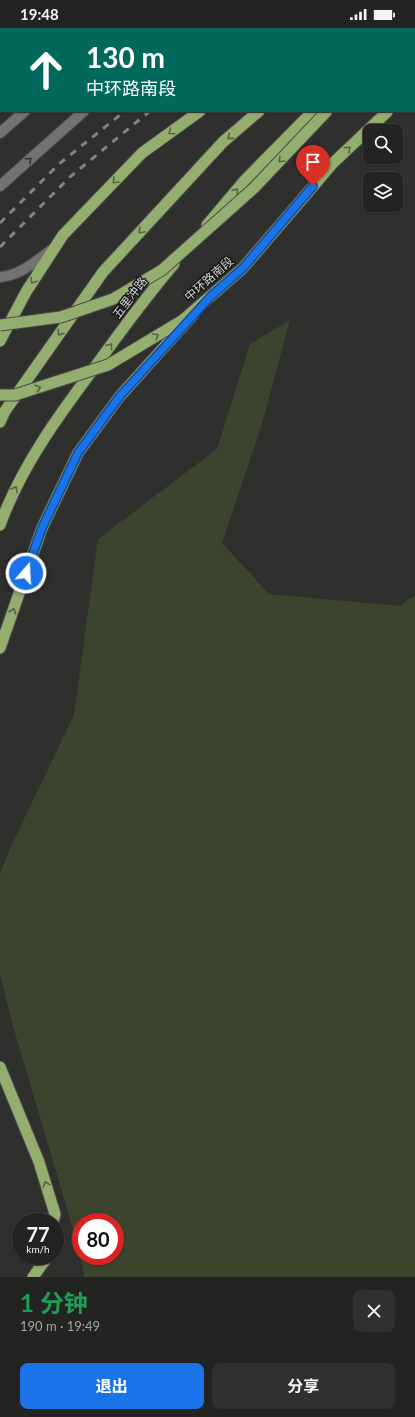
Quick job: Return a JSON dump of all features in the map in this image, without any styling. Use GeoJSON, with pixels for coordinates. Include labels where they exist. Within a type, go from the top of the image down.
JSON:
{"type":"FeatureCollection","features":[{"type":"Feature","properties":{"kind":"highway"},"geometry":{"type":"LineString","coordinates":[[0,341],[26,292],[63,234],[142,153],[199,112]]}},
{"type":"Feature","properties":{"kind":"highway"},"geometry":{"type":"LineString","coordinates":[[0,422],[5,411],[103,272],[224,142],[258,112]]}},
{"type":"Feature","properties":{"kind":"highway","name":"五里冲路"},"geometry":{"type":"LineString","coordinates":[[0,525],[11,496],[54,421],[148,294],[245,180],[312,112]]}},
{"type":"Feature","properties":{"kind":"highway"},"geometry":{"type":"LineString","coordinates":[[0,325],[61,317],[113,299],[162,270],[254,188],[326,112]]}},
{"type":"Feature","properties":{"kind":"highway","name":"中环路南段"},"geometry":{"type":"LineString","coordinates":[[0,395],[16,395],[108,365],[183,320],[243,268],[333,163],[387,112]]}},
{"type":"Feature","properties":{"kind":"highway"},"geometry":{"type":"LineString","coordinates":[[0,648],[42,528],[78,453],[120,396],[211,296]]}},
{"type":"Feature","properties":{"kind":"highway"},"geometry":{"type":"LineString","coordinates":[[0,1067],[39,1162],[55,1213]]}},
{"type":"Feature","properties":{"kind":"highway"},"geometry":{"type":"LineString","coordinates":[[33,1277],[42,1265]]}},
{"type":"Feature","properties":{"kind":"main road"},"geometry":{"type":"LineString","coordinates":[[0,132],[23,112]]}},
{"type":"Feature","properties":{"kind":"main road"},"geometry":{"type":"LineString","coordinates":[[0,186],[83,112]]}},
{"type":"Feature","properties":{"kind":"main road"},"geometry":{"type":"LineString","coordinates":[[0,277],[29,266],[56,247]]}},
{"type":"Feature","properties":{"kind":"green space"},"geometry":{"type":"Polygon","coordinates":[[[290,320],[261,427],[222,543],[269,594],[400,606],[415,595],[415,1277],[84,1277],[82,1265],[124,1265],[124,1213],[72,1213],[72,1226],[13,1026],[0,975],[0,874],[12,844],[74,715],[98,539],[217,449],[250,344],[290,320]]]}},
{"type":"Feature","properties":{"kind":"railway"},"geometry":{"type":"LineString","coordinates":[[0,223],[59,164],[124,112]]}},
{"type":"Feature","properties":{"kind":"railway"},"geometry":{"type":"LineString","coordinates":[[0,247],[70,177],[149,112]]}},
{"type":"Feature","properties":{"kind":"route"},"geometry":{"type":"LineString","coordinates":[[26,573],[42,528],[78,453],[120,396],[211,296],[243,268],[313,186]]}}]}
